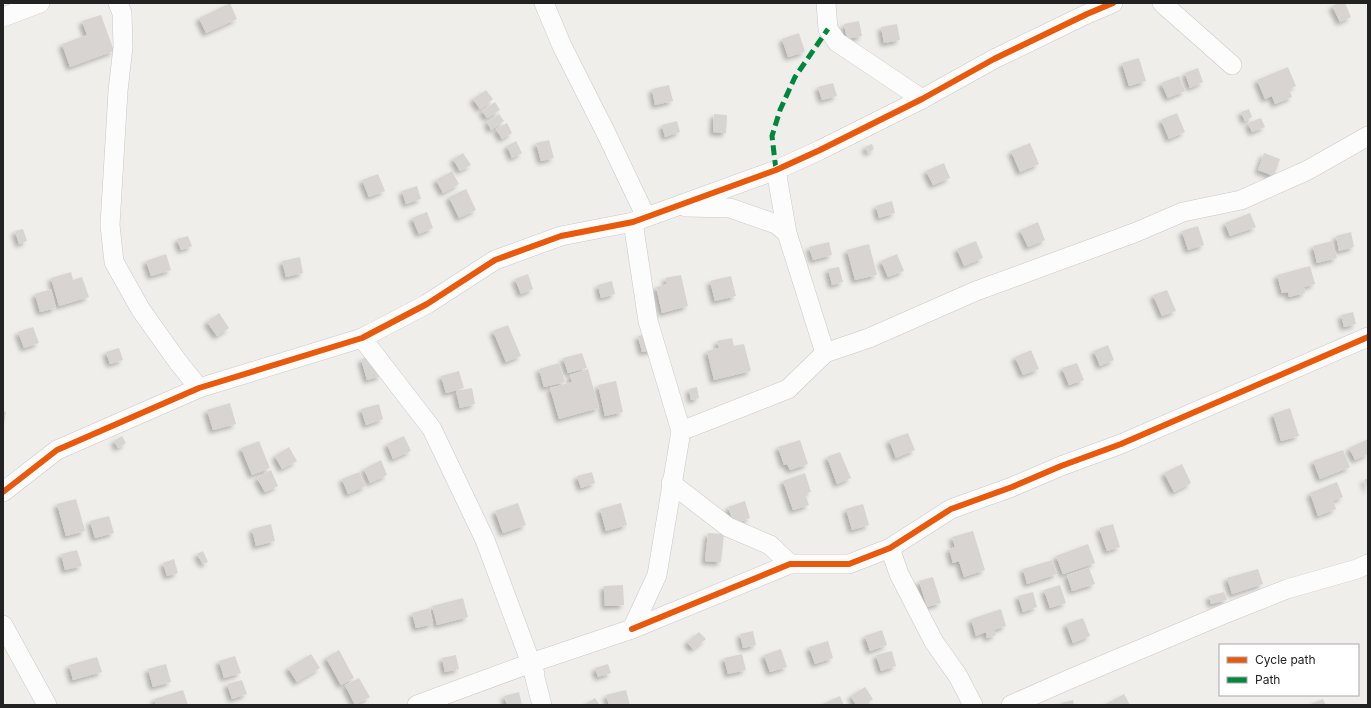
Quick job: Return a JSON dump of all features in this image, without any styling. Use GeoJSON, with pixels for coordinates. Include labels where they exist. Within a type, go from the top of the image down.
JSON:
{"type":"FeatureCollection","features":[{"type":"Feature","properties":{"kind":"street"},"geometry":{"type":"LineString","coordinates":[[3,17],[40,3]]}},
{"type":"Feature","properties":{"kind":"street"},"geometry":{"type":"LineString","coordinates":[[544,3],[562,46],[606,133],[639,220],[648,321],[681,431],[671,483],[657,575],[632,629]]}},
{"type":"Feature","properties":{"kind":"street"},"geometry":{"type":"LineString","coordinates":[[826,3],[828,29],[837,42],[922,99]]}},
{"type":"Feature","properties":{"kind":"street"},"geometry":{"type":"LineString","coordinates":[[3,492],[57,450],[199,388],[362,338],[427,304],[495,260],[561,236],[639,220],[776,170],[820,150],[922,99],[1083,9],[1113,3]]}},
{"type":"Feature","properties":{"kind":"street"},"geometry":{"type":"LineString","coordinates":[[1162,3],[1232,65]]}},
{"type":"Feature","properties":{"kind":"street"},"geometry":{"type":"LineString","coordinates":[[123,6],[124,47],[118,91],[110,225],[114,262],[141,310],[178,362],[199,388]]}},
{"type":"Feature","properties":{"kind":"street"},"geometry":{"type":"LineString","coordinates":[[681,431],[788,389],[824,353],[869,338],[976,292],[1134,233],[1183,212],[1241,200],[1308,170],[1368,136]]}},
{"type":"Feature","properties":{"kind":"street"},"geometry":{"type":"LineString","coordinates":[[776,170],[787,233],[824,353]]}},
{"type":"Feature","properties":{"kind":"street"},"geometry":{"type":"LineString","coordinates":[[678,206],[730,208],[776,224],[787,233]]}},
{"type":"Feature","properties":{"kind":"street"},"geometry":{"type":"LineString","coordinates":[[417,705],[531,663],[632,629],[790,564],[849,564],[890,548],[951,509],[1012,487],[1061,466],[1121,444],[1368,337]]}},
{"type":"Feature","properties":{"kind":"street"},"geometry":{"type":"LineString","coordinates":[[362,338],[432,429],[485,540],[546,705]]}},
{"type":"Feature","properties":{"kind":"street"},"geometry":{"type":"LineString","coordinates":[[671,483],[728,526],[770,544],[790,564]]}},
{"type":"Feature","properties":{"kind":"street"},"geometry":{"type":"LineString","coordinates":[[890,548],[899,574],[934,642],[958,676],[973,705]]}},
{"type":"Feature","properties":{"kind":"street"},"geometry":{"type":"LineString","coordinates":[[1011,705],[1210,619],[1287,589],[1357,569],[1368,564]]}},
{"type":"Feature","properties":{"kind":"street"},"geometry":{"type":"LineString","coordinates":[[3,625],[47,705]]}},
{"type":"Feature","properties":{"kind":"street"},"geometry":{"type":"LineString","coordinates":[[531,663],[542,705]]}},
{"type":"Feature","properties":{"kind":"building"},"geometry":{"type":"Polygon","coordinates":[[[230,3],[237,19],[206,33],[199,18],[230,3]]]}},
{"type":"Feature","properties":{"kind":"building"},"geometry":{"type":"Polygon","coordinates":[[[1338,3],[1345,3],[1351,17],[1340,22],[1332,6],[1338,3]]]}},
{"type":"Feature","properties":{"kind":"building"},"geometry":{"type":"Polygon","coordinates":[[[101,15],[114,51],[70,67],[62,44],[87,35],[82,21],[101,15]]]}},
{"type":"Feature","properties":{"kind":"building"},"geometry":{"type":"Polygon","coordinates":[[[859,21],[862,36],[847,39],[844,24],[859,21]]]}},
{"type":"Feature","properties":{"kind":"building"},"geometry":{"type":"Polygon","coordinates":[[[897,24],[900,40],[884,43],[881,27],[897,24]]]}},
{"type":"Feature","properties":{"kind":"building"},"geometry":{"type":"Polygon","coordinates":[[[799,33],[805,52],[788,57],[782,39],[799,33]]]}},
{"type":"Feature","properties":{"kind":"building"},"geometry":{"type":"Polygon","coordinates":[[[1139,58],[1146,81],[1129,86],[1122,63],[1139,58]]]}},
{"type":"Feature","properties":{"kind":"building"},"geometry":{"type":"Polygon","coordinates":[[[1288,67],[1296,86],[1289,89],[1292,97],[1275,104],[1272,96],[1265,99],[1257,80],[1288,67]]]}},
{"type":"Feature","properties":{"kind":"building"},"geometry":{"type":"Polygon","coordinates":[[[1198,68],[1203,82],[1190,88],[1185,73],[1198,68]]]}},
{"type":"Feature","properties":{"kind":"building"},"geometry":{"type":"Polygon","coordinates":[[[1179,76],[1185,91],[1168,98],[1161,83],[1179,76]]]}},
{"type":"Feature","properties":{"kind":"building"},"geometry":{"type":"Polygon","coordinates":[[[833,83],[837,96],[822,100],[818,87],[833,83]]]}},
{"type":"Feature","properties":{"kind":"building"},"geometry":{"type":"Polygon","coordinates":[[[669,85],[673,101],[655,105],[652,89],[669,85]]]}},
{"type":"Feature","properties":{"kind":"building"},"geometry":{"type":"Polygon","coordinates":[[[486,90],[493,99],[480,109],[473,99],[486,90]]]}},
{"type":"Feature","properties":{"kind":"building"},"geometry":{"type":"Polygon","coordinates":[[[495,102],[500,110],[487,118],[482,111],[495,102]]]}},
{"type":"Feature","properties":{"kind":"building"},"geometry":{"type":"Polygon","coordinates":[[[1249,109],[1252,117],[1245,121],[1241,112],[1249,109]]]}},
{"type":"Feature","properties":{"kind":"building"},"geometry":{"type":"Polygon","coordinates":[[[1177,113],[1185,132],[1169,139],[1161,120],[1177,113]]]}},
{"type":"Feature","properties":{"kind":"building"},"geometry":{"type":"Polygon","coordinates":[[[499,114],[504,121],[491,130],[487,122],[499,114]]]}},
{"type":"Feature","properties":{"kind":"building"},"geometry":{"type":"Polygon","coordinates":[[[714,114],[727,115],[726,133],[713,132],[714,114]]]}},
{"type":"Feature","properties":{"kind":"building"},"geometry":{"type":"Polygon","coordinates":[[[1261,118],[1265,127],[1252,132],[1248,123],[1261,118]]]}},
{"type":"Feature","properties":{"kind":"building"},"geometry":{"type":"Polygon","coordinates":[[[677,121],[680,132],[665,137],[662,125],[677,121]]]}},
{"type":"Feature","properties":{"kind":"building"},"geometry":{"type":"Polygon","coordinates":[[[507,123],[512,133],[502,139],[496,129],[507,123]]]}},
{"type":"Feature","properties":{"kind":"building"},"geometry":{"type":"Polygon","coordinates":[[[549,140],[554,158],[541,161],[536,143],[549,140]]]}},
{"type":"Feature","properties":{"kind":"building"},"geometry":{"type":"Polygon","coordinates":[[[516,141],[522,153],[512,158],[507,146],[516,141]]]}},
{"type":"Feature","properties":{"kind":"building"},"geometry":{"type":"Polygon","coordinates":[[[1030,143],[1039,164],[1020,172],[1011,151],[1030,143]]]}},
{"type":"Feature","properties":{"kind":"building"},"geometry":{"type":"Polygon","coordinates":[[[872,144],[874,149],[868,153],[865,147],[872,144]]]}},
{"type":"Feature","properties":{"kind":"building"},"geometry":{"type":"Polygon","coordinates":[[[463,153],[471,165],[460,171],[453,159],[463,153]]]}},
{"type":"Feature","properties":{"kind":"building"},"geometry":{"type":"Polygon","coordinates":[[[1264,153],[1280,159],[1274,176],[1258,170],[1264,153]]]}},
{"type":"Feature","properties":{"kind":"building"},"geometry":{"type":"Polygon","coordinates":[[[944,163],[950,178],[933,185],[926,171],[944,163]]]}},
{"type":"Feature","properties":{"kind":"building"},"geometry":{"type":"Polygon","coordinates":[[[452,171],[459,184],[443,193],[436,180],[452,171]]]}},
{"type":"Feature","properties":{"kind":"building"},"geometry":{"type":"Polygon","coordinates":[[[378,174],[385,191],[369,197],[362,180],[378,174]]]}},
{"type":"Feature","properties":{"kind":"building"},"geometry":{"type":"Polygon","coordinates":[[[417,186],[421,199],[406,204],[402,191],[417,186]]]}},
{"type":"Feature","properties":{"kind":"building"},"geometry":{"type":"Polygon","coordinates":[[[466,189],[476,210],[459,218],[449,197],[466,189]]]}},
{"type":"Feature","properties":{"kind":"building"},"geometry":{"type":"Polygon","coordinates":[[[892,201],[895,213],[879,218],[876,206],[892,201]]]}},
{"type":"Feature","properties":{"kind":"building"},"geometry":{"type":"Polygon","coordinates":[[[427,212],[433,228],[419,234],[412,218],[427,212]]]}},
{"type":"Feature","properties":{"kind":"building"},"geometry":{"type":"Polygon","coordinates":[[[1250,213],[1256,227],[1230,236],[1225,223],[1250,213]]]}},
{"type":"Feature","properties":{"kind":"building"},"geometry":{"type":"Polygon","coordinates":[[[1038,222],[1045,240],[1028,247],[1020,230],[1038,222]]]}},
{"type":"Feature","properties":{"kind":"building"},"geometry":{"type":"Polygon","coordinates":[[[1198,226],[1204,245],[1188,250],[1182,231],[1198,226]]]}},
{"type":"Feature","properties":{"kind":"building"},"geometry":{"type":"Polygon","coordinates":[[[23,229],[27,241],[19,244],[15,231],[23,229]]]}},
{"type":"Feature","properties":{"kind":"building"},"geometry":{"type":"Polygon","coordinates":[[[1351,232],[1354,247],[1339,251],[1336,236],[1351,232]]]}},
{"type":"Feature","properties":{"kind":"building"},"geometry":{"type":"Polygon","coordinates":[[[188,236],[192,246],[181,250],[177,239],[188,236]]]}},
{"type":"Feature","properties":{"kind":"building"},"geometry":{"type":"Polygon","coordinates":[[[976,241],[983,258],[964,266],[957,249],[976,241]]]}},
{"type":"Feature","properties":{"kind":"building"},"geometry":{"type":"Polygon","coordinates":[[[1332,241],[1337,258],[1317,263],[1313,246],[1332,241]]]}},
{"type":"Feature","properties":{"kind":"building"},"geometry":{"type":"Polygon","coordinates":[[[829,242],[832,255],[813,260],[809,247],[829,242]]]}},
{"type":"Feature","properties":{"kind":"building"},"geometry":{"type":"Polygon","coordinates":[[[869,244],[877,275],[855,280],[847,250],[869,244]]]}},
{"type":"Feature","properties":{"kind":"building"},"geometry":{"type":"Polygon","coordinates":[[[166,254],[171,270],[151,276],[146,261],[166,254]]]}},
{"type":"Feature","properties":{"kind":"building"},"geometry":{"type":"Polygon","coordinates":[[[897,254],[904,271],[888,277],[881,261],[897,254]]]}},
{"type":"Feature","properties":{"kind":"building"},"geometry":{"type":"Polygon","coordinates":[[[300,257],[303,273],[286,277],[282,261],[300,257]]]}},
{"type":"Feature","properties":{"kind":"building"},"geometry":{"type":"Polygon","coordinates":[[[1310,266],[1315,284],[1304,287],[1305,293],[1289,297],[1288,292],[1282,293],[1277,275],[1310,266]]]}},
{"type":"Feature","properties":{"kind":"building"},"geometry":{"type":"Polygon","coordinates":[[[839,267],[843,282],[832,285],[828,269],[839,267]]]}},
{"type":"Feature","properties":{"kind":"building"},"geometry":{"type":"Polygon","coordinates":[[[71,272],[73,280],[82,277],[89,297],[59,306],[51,278],[71,272]]]}},
{"type":"Feature","properties":{"kind":"building"},"geometry":{"type":"Polygon","coordinates":[[[528,274],[533,289],[521,294],[515,279],[528,274]]]}},
{"type":"Feature","properties":{"kind":"building"},"geometry":{"type":"Polygon","coordinates":[[[681,275],[688,306],[662,313],[656,287],[667,284],[665,278],[681,275]]]}},
{"type":"Feature","properties":{"kind":"building"},"geometry":{"type":"Polygon","coordinates":[[[731,276],[736,296],[715,301],[710,281],[731,276]]]}},
{"type":"Feature","properties":{"kind":"building"},"geometry":{"type":"Polygon","coordinates":[[[612,281],[615,294],[601,298],[598,285],[612,281]]]}},
{"type":"Feature","properties":{"kind":"building"},"geometry":{"type":"Polygon","coordinates":[[[51,289],[56,308],[40,312],[35,294],[51,289]]]}},
{"type":"Feature","properties":{"kind":"building"},"geometry":{"type":"Polygon","coordinates":[[[1167,290],[1176,311],[1162,316],[1153,295],[1167,290]]]}},
{"type":"Feature","properties":{"kind":"building"},"geometry":{"type":"Polygon","coordinates":[[[1353,312],[1356,324],[1344,327],[1341,315],[1353,312]]]}},
{"type":"Feature","properties":{"kind":"building"},"geometry":{"type":"Polygon","coordinates":[[[219,313],[229,328],[217,336],[207,322],[219,313]]]}},
{"type":"Feature","properties":{"kind":"building"},"geometry":{"type":"Polygon","coordinates":[[[508,325],[521,356],[506,362],[493,331],[508,325]]]}},
{"type":"Feature","properties":{"kind":"building"},"geometry":{"type":"Polygon","coordinates":[[[33,327],[39,343],[24,348],[18,332],[33,327]]]}},
{"type":"Feature","properties":{"kind":"building"},"geometry":{"type":"Polygon","coordinates":[[[655,332],[659,349],[642,352],[638,336],[655,332]]]}},
{"type":"Feature","properties":{"kind":"building"},"geometry":{"type":"Polygon","coordinates":[[[732,338],[734,346],[744,344],[751,371],[714,380],[707,351],[719,348],[717,341],[732,338]]]}},
{"type":"Feature","properties":{"kind":"building"},"geometry":{"type":"Polygon","coordinates":[[[1108,345],[1114,360],[1100,366],[1094,351],[1108,345]]]}},
{"type":"Feature","properties":{"kind":"building"},"geometry":{"type":"Polygon","coordinates":[[[119,348],[123,360],[110,364],[106,352],[119,348]]]}},
{"type":"Feature","properties":{"kind":"building"},"geometry":{"type":"Polygon","coordinates":[[[1031,350],[1039,369],[1023,375],[1015,357],[1031,350]]]}},
{"type":"Feature","properties":{"kind":"building"},"geometry":{"type":"Polygon","coordinates":[[[582,353],[587,368],[568,373],[563,358],[582,353]]]}},
{"type":"Feature","properties":{"kind":"building"},"geometry":{"type":"Polygon","coordinates":[[[375,355],[381,376],[367,380],[361,359],[375,355]]]}},
{"type":"Feature","properties":{"kind":"building"},"geometry":{"type":"Polygon","coordinates":[[[559,363],[565,382],[544,387],[539,369],[559,363]]]}},
{"type":"Feature","properties":{"kind":"building"},"geometry":{"type":"Polygon","coordinates":[[[1077,363],[1084,380],[1069,385],[1062,368],[1077,363]]]}},
{"type":"Feature","properties":{"kind":"building"},"geometry":{"type":"Polygon","coordinates":[[[588,369],[599,408],[559,419],[550,388],[572,382],[570,375],[588,369]]]}},
{"type":"Feature","properties":{"kind":"building"},"geometry":{"type":"Polygon","coordinates":[[[459,371],[464,388],[446,393],[441,376],[459,371]]]}},
{"type":"Feature","properties":{"kind":"building"},"geometry":{"type":"Polygon","coordinates":[[[616,381],[623,412],[605,416],[598,385],[616,381]]]}},
{"type":"Feature","properties":{"kind":"building"},"geometry":{"type":"Polygon","coordinates":[[[697,387],[699,398],[691,400],[689,389],[697,387]]]}},
{"type":"Feature","properties":{"kind":"building"},"geometry":{"type":"Polygon","coordinates":[[[472,388],[475,404],[460,408],[456,391],[472,388]]]}},
{"type":"Feature","properties":{"kind":"building"},"geometry":{"type":"Polygon","coordinates":[[[230,403],[236,424],[213,430],[207,410],[230,403]]]}},
{"type":"Feature","properties":{"kind":"building"},"geometry":{"type":"Polygon","coordinates":[[[379,404],[383,419],[366,425],[361,409],[379,404]]]}},
{"type":"Feature","properties":{"kind":"building"},"geometry":{"type":"Polygon","coordinates":[[[1290,408],[1299,436],[1281,441],[1273,414],[1290,408]]]}},
{"type":"Feature","properties":{"kind":"building"},"geometry":{"type":"Polygon","coordinates":[[[3,411],[6,412],[4,423],[3,423],[3,411]]]}},
{"type":"Feature","properties":{"kind":"building"},"geometry":{"type":"Polygon","coordinates":[[[908,433],[915,450],[896,458],[889,440],[908,433]]]}},
{"type":"Feature","properties":{"kind":"building"},"geometry":{"type":"Polygon","coordinates":[[[122,436],[126,443],[118,448],[114,441],[122,436]]]}},
{"type":"Feature","properties":{"kind":"building"},"geometry":{"type":"Polygon","coordinates":[[[404,436],[411,451],[393,459],[387,444],[404,436]]]}},
{"type":"Feature","properties":{"kind":"building"},"geometry":{"type":"Polygon","coordinates":[[[1368,439],[1368,454],[1355,460],[1349,448],[1368,439]]]}},
{"type":"Feature","properties":{"kind":"building"},"geometry":{"type":"Polygon","coordinates":[[[800,440],[808,464],[790,470],[787,464],[784,465],[778,447],[800,440]]]}},
{"type":"Feature","properties":{"kind":"building"},"geometry":{"type":"Polygon","coordinates":[[[259,441],[270,468],[252,475],[241,448],[259,441]]]}},
{"type":"Feature","properties":{"kind":"building"},"geometry":{"type":"Polygon","coordinates":[[[289,447],[297,461],[282,469],[275,456],[289,447]]]}},
{"type":"Feature","properties":{"kind":"building"},"geometry":{"type":"Polygon","coordinates":[[[1343,450],[1350,467],[1320,479],[1313,461],[1343,450]]]}},
{"type":"Feature","properties":{"kind":"building"},"geometry":{"type":"Polygon","coordinates":[[[840,452],[851,478],[837,484],[827,457],[840,452]]]}},
{"type":"Feature","properties":{"kind":"building"},"geometry":{"type":"Polygon","coordinates":[[[381,460],[387,475],[370,483],[364,469],[381,460]]]}},
{"type":"Feature","properties":{"kind":"building"},"geometry":{"type":"Polygon","coordinates":[[[1182,464],[1191,483],[1174,492],[1164,473],[1182,464]]]}},
{"type":"Feature","properties":{"kind":"building"},"geometry":{"type":"Polygon","coordinates":[[[271,470],[278,486],[265,492],[257,478],[271,470]]]}},
{"type":"Feature","properties":{"kind":"building"},"geometry":{"type":"Polygon","coordinates":[[[359,472],[366,486],[348,494],[342,479],[359,472]]]}},
{"type":"Feature","properties":{"kind":"building"},"geometry":{"type":"Polygon","coordinates":[[[592,472],[595,483],[581,488],[577,476],[592,472]]]}},
{"type":"Feature","properties":{"kind":"building"},"geometry":{"type":"Polygon","coordinates":[[[805,473],[811,492],[805,493],[809,505],[793,510],[783,481],[805,473]]]}},
{"type":"Feature","properties":{"kind":"building"},"geometry":{"type":"Polygon","coordinates":[[[1368,478],[1368,490],[1364,480],[1368,478]]]}},
{"type":"Feature","properties":{"kind":"building"},"geometry":{"type":"Polygon","coordinates":[[[1337,482],[1343,497],[1333,501],[1336,509],[1318,516],[1310,493],[1337,482]]]}},
{"type":"Feature","properties":{"kind":"building"},"geometry":{"type":"Polygon","coordinates":[[[76,499],[85,531],[66,536],[57,504],[76,499]]]}},
{"type":"Feature","properties":{"kind":"building"},"geometry":{"type":"Polygon","coordinates":[[[745,501],[750,518],[734,524],[728,507],[745,501]]]}},
{"type":"Feature","properties":{"kind":"building"},"geometry":{"type":"Polygon","coordinates":[[[518,503],[526,525],[503,533],[495,511],[518,503]]]}},
{"type":"Feature","properties":{"kind":"building"},"geometry":{"type":"Polygon","coordinates":[[[621,503],[627,525],[606,531],[600,509],[621,503]]]}},
{"type":"Feature","properties":{"kind":"building"},"geometry":{"type":"Polygon","coordinates":[[[863,504],[869,525],[852,530],[846,509],[863,504]]]}},
{"type":"Feature","properties":{"kind":"building"},"geometry":{"type":"Polygon","coordinates":[[[109,516],[114,533],[95,538],[90,521],[109,516]]]}},
{"type":"Feature","properties":{"kind":"building"},"geometry":{"type":"Polygon","coordinates":[[[271,524],[275,541],[256,546],[252,529],[271,524]]]}},
{"type":"Feature","properties":{"kind":"building"},"geometry":{"type":"Polygon","coordinates":[[[1113,524],[1120,547],[1107,551],[1099,528],[1113,524]]]}},
{"type":"Feature","properties":{"kind":"building"},"geometry":{"type":"Polygon","coordinates":[[[973,531],[985,570],[964,577],[959,561],[953,563],[949,549],[955,547],[952,537],[973,531]]]}},
{"type":"Feature","properties":{"kind":"building"},"geometry":{"type":"Polygon","coordinates":[[[708,533],[724,534],[721,562],[705,561],[708,533]]]}},
{"type":"Feature","properties":{"kind":"building"},"geometry":{"type":"Polygon","coordinates":[[[1088,544],[1095,563],[1063,574],[1056,556],[1088,544]]]}},
{"type":"Feature","properties":{"kind":"building"},"geometry":{"type":"Polygon","coordinates":[[[77,550],[82,566],[65,570],[61,554],[77,550]]]}},
{"type":"Feature","properties":{"kind":"building"},"geometry":{"type":"Polygon","coordinates":[[[203,551],[208,562],[203,564],[197,554],[203,551]]]}},
{"type":"Feature","properties":{"kind":"building"},"geometry":{"type":"Polygon","coordinates":[[[174,559],[178,573],[167,576],[163,563],[174,559]]]}},
{"type":"Feature","properties":{"kind":"building"},"geometry":{"type":"Polygon","coordinates":[[[1052,560],[1057,574],[1027,584],[1023,569],[1052,560]]]}},
{"type":"Feature","properties":{"kind":"building"},"geometry":{"type":"Polygon","coordinates":[[[1089,568],[1095,584],[1072,591],[1067,575],[1089,568]]]}},
{"type":"Feature","properties":{"kind":"building"},"geometry":{"type":"Polygon","coordinates":[[[1258,569],[1263,584],[1232,594],[1227,578],[1258,569]]]}},
{"type":"Feature","properties":{"kind":"building"},"geometry":{"type":"Polygon","coordinates":[[[933,577],[941,603],[927,607],[919,581],[933,577]]]}},
{"type":"Feature","properties":{"kind":"building"},"geometry":{"type":"Polygon","coordinates":[[[623,585],[624,605],[605,606],[604,586],[623,585]]]}},
{"type":"Feature","properties":{"kind":"building"},"geometry":{"type":"Polygon","coordinates":[[[1060,585],[1066,603],[1050,608],[1044,590],[1060,585]]]}},
{"type":"Feature","properties":{"kind":"building"},"geometry":{"type":"Polygon","coordinates":[[[1033,592],[1037,607],[1023,612],[1018,596],[1033,592]]]}},
{"type":"Feature","properties":{"kind":"building"},"geometry":{"type":"Polygon","coordinates":[[[1224,592],[1227,600],[1211,604],[1209,596],[1224,592]]]}},
{"type":"Feature","properties":{"kind":"building"},"geometry":{"type":"Polygon","coordinates":[[[463,598],[468,617],[437,625],[432,606],[463,598]]]}},
{"type":"Feature","properties":{"kind":"building"},"geometry":{"type":"Polygon","coordinates":[[[430,608],[433,624],[416,628],[412,613],[430,608]]]}},
{"type":"Feature","properties":{"kind":"building"},"geometry":{"type":"Polygon","coordinates":[[[1001,609],[1006,626],[994,630],[996,635],[987,638],[986,632],[976,636],[971,619],[1001,609]]]}},
{"type":"Feature","properties":{"kind":"building"},"geometry":{"type":"Polygon","coordinates":[[[1083,618],[1090,636],[1073,643],[1066,624],[1083,618]]]}},
{"type":"Feature","properties":{"kind":"building"},"geometry":{"type":"Polygon","coordinates":[[[882,630],[887,645],[870,651],[865,636],[882,630]]]}},
{"type":"Feature","properties":{"kind":"building"},"geometry":{"type":"Polygon","coordinates":[[[753,631],[756,645],[743,648],[740,634],[753,631]]]}},
{"type":"Feature","properties":{"kind":"building"},"geometry":{"type":"Polygon","coordinates":[[[699,632],[706,639],[693,649],[687,642],[699,632]]]}},
{"type":"Feature","properties":{"kind":"building"},"geometry":{"type":"Polygon","coordinates":[[[828,641],[833,658],[815,664],[809,647],[828,641]]]}},
{"type":"Feature","properties":{"kind":"building"},"geometry":{"type":"Polygon","coordinates":[[[781,649],[787,667],[770,672],[764,655],[781,649]]]}},
{"type":"Feature","properties":{"kind":"building"},"geometry":{"type":"Polygon","coordinates":[[[339,650],[354,678],[341,685],[326,658],[339,650]]]}},
{"type":"Feature","properties":{"kind":"building"},"geometry":{"type":"Polygon","coordinates":[[[892,651],[896,666],[881,671],[876,655],[892,651]]]}},
{"type":"Feature","properties":{"kind":"building"},"geometry":{"type":"Polygon","coordinates":[[[311,654],[320,668],[297,682],[288,668],[311,654]]]}},
{"type":"Feature","properties":{"kind":"building"},"geometry":{"type":"Polygon","coordinates":[[[742,654],[746,670],[728,674],[724,658],[742,654]]]}},
{"type":"Feature","properties":{"kind":"building"},"geometry":{"type":"Polygon","coordinates":[[[456,655],[459,669],[445,672],[442,658],[456,655]]]}},
{"type":"Feature","properties":{"kind":"building"},"geometry":{"type":"Polygon","coordinates":[[[235,656],[241,673],[224,678],[219,661],[235,656]]]}},
{"type":"Feature","properties":{"kind":"building"},"geometry":{"type":"Polygon","coordinates":[[[97,657],[102,672],[73,680],[69,665],[97,657]]]}},
{"type":"Feature","properties":{"kind":"building"},"geometry":{"type":"Polygon","coordinates":[[[166,664],[171,682],[153,687],[148,669],[166,664]]]}},
{"type":"Feature","properties":{"kind":"building"},"geometry":{"type":"Polygon","coordinates":[[[608,664],[611,673],[598,677],[595,668],[608,664]]]}},
{"type":"Feature","properties":{"kind":"building"},"geometry":{"type":"Polygon","coordinates":[[[359,678],[370,697],[355,705],[345,685],[359,678]]]}},
{"type":"Feature","properties":{"kind":"building"},"geometry":{"type":"Polygon","coordinates":[[[242,680],[247,694],[232,699],[227,684],[242,680]]]}},
{"type":"Feature","properties":{"kind":"building"},"geometry":{"type":"Polygon","coordinates":[[[865,687],[873,699],[864,705],[856,705],[851,696],[865,687]]]}},
{"type":"Feature","properties":{"kind":"building"},"geometry":{"type":"Polygon","coordinates":[[[183,690],[188,705],[156,705],[154,699],[183,690]]]}},
{"type":"Feature","properties":{"kind":"building"},"geometry":{"type":"Polygon","coordinates":[[[626,690],[630,705],[609,705],[606,695],[626,690]]]}},
{"type":"Feature","properties":{"kind":"building"},"geometry":{"type":"Polygon","coordinates":[[[519,692],[522,705],[507,705],[504,696],[519,692]]]}},
{"type":"Feature","properties":{"kind":"building"},"geometry":{"type":"Polygon","coordinates":[[[1124,694],[1130,705],[1106,704],[1124,694]]]}},
{"type":"Feature","properties":{"kind":"building"},"geometry":{"type":"Polygon","coordinates":[[[840,696],[844,705],[820,705],[840,696]]]}},
{"type":"Feature","properties":{"kind":"building"},"geometry":{"type":"Polygon","coordinates":[[[595,698],[600,705],[584,705],[595,698]]]}},
{"type":"Feature","properties":{"kind":"building"},"geometry":{"type":"Polygon","coordinates":[[[1323,699],[1326,705],[1308,705],[1323,699]]]}},
{"type":"Feature","properties":{"kind":"building"},"geometry":{"type":"Polygon","coordinates":[[[1073,700],[1074,705],[1062,705],[1061,703],[1073,700]]]}},
{"type":"Feature","properties":{"kind":"marked path"},"geometry":{"type":"LineString","coordinates":[[776,170],[772,136],[780,110],[795,77],[828,29]]}},
{"type":"Feature","properties":{"kind":"cycle path"},"geometry":{"type":"LineString","coordinates":[[3,492],[57,450],[199,388],[362,338],[427,304],[495,260],[561,236],[633,222],[776,170],[820,150],[922,99],[994,59],[1113,3]]}},
{"type":"Feature","properties":{"kind":"cycle path"},"geometry":{"type":"LineString","coordinates":[[632,629],[790,564],[849,564],[890,548],[951,509],[1012,487],[1061,466],[1121,444],[1368,337]]}}]}
